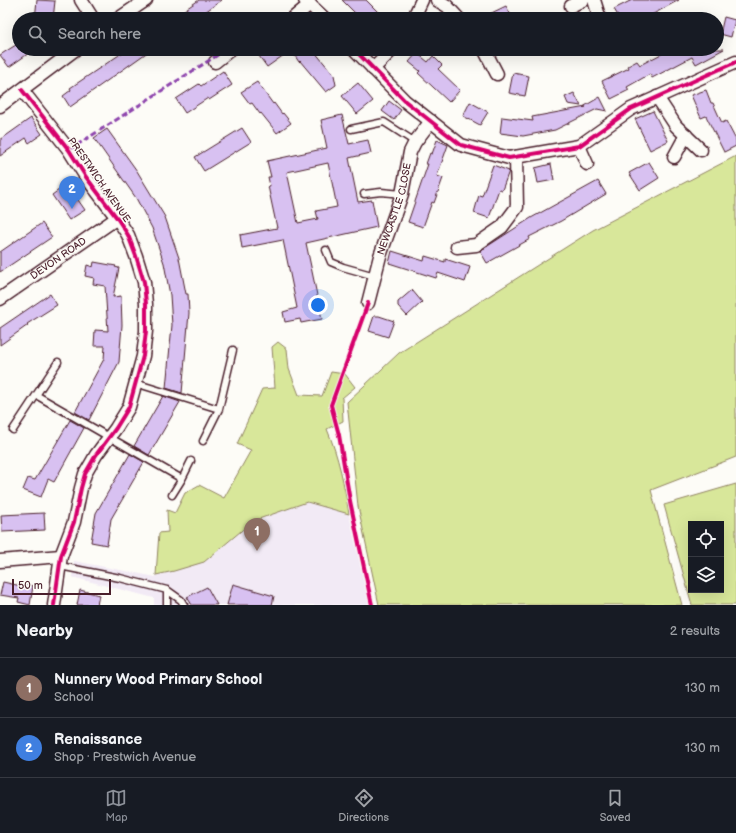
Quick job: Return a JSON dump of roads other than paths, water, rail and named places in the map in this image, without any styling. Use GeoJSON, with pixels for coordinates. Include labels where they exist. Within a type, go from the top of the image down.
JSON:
{"type":"FeatureCollection","features":[{"type":"Feature","properties":{"kind":"street"},"geometry":{"type":"LineString","coordinates":[[81,0],[89,12]]}},
{"type":"Feature","properties":{"kind":"street"},"geometry":{"type":"LineString","coordinates":[[128,12],[146,0]]}},
{"type":"Feature","properties":{"kind":"street"},"geometry":{"type":"LineString","coordinates":[[416,12],[422,0]]}},
{"type":"Feature","properties":{"kind":"street"},"geometry":{"type":"LineString","coordinates":[[437,0],[447,6],[453,12]]}},
{"type":"Feature","properties":{"kind":"street"},"geometry":{"type":"LineString","coordinates":[[572,6],[583,0]]}},
{"type":"Feature","properties":{"kind":"street"},"geometry":{"type":"LineString","coordinates":[[594,0],[598,12]]}},
{"type":"Feature","properties":{"kind":"street"},"geometry":{"type":"LineString","coordinates":[[298,12],[307,2],[318,12]]}},
{"type":"Feature","properties":{"kind":"street"},"geometry":{"type":"LineString","coordinates":[[0,106],[67,56]]}},
{"type":"Feature","properties":{"kind":"street"},"geometry":{"type":"LineString","coordinates":[[215,62],[222,56]]}},
{"type":"Feature","properties":{"kind":"street"},"geometry":{"type":"LineString","coordinates":[[361,56],[404,100],[461,145],[509,158],[579,146],[631,109],[736,62]]}},
{"type":"Feature","properties":{"kind":"street"},"geometry":{"type":"LineString","coordinates":[[374,69],[386,56]]}},
{"type":"Feature","properties":{"kind":"street"},"geometry":{"type":"LineString","coordinates":[[488,56],[497,74]]}},
{"type":"Feature","properties":{"kind":"street","name":"PRESTWICH AVENUE"},"geometry":{"type":"LineString","coordinates":[[22,90],[69,150],[86,177],[117,218],[128,236],[144,282],[146,304],[146,331],[143,356],[129,407],[110,437],[96,455],[86,474],[81,488],[74,522],[61,561],[54,605]]}},
{"type":"Feature","properties":{"kind":"street"},"geometry":{"type":"LineString","coordinates":[[657,97],[676,126],[701,150]]}},
{"type":"Feature","properties":{"kind":"street","name":"NEWCASTLE CLOSE"},"geometry":{"type":"LineString","coordinates":[[368,302],[380,256],[402,194],[410,152],[415,142],[431,121]]}},
{"type":"Feature","properties":{"kind":"street"},"geometry":{"type":"LineString","coordinates":[[674,157],[686,135]]}},
{"type":"Feature","properties":{"kind":"street"},"geometry":{"type":"LineString","coordinates":[[579,146],[587,164]]}},
{"type":"Feature","properties":{"kind":"street"},"geometry":{"type":"LineString","coordinates":[[457,247],[476,245],[502,227],[517,207],[516,157]]}},
{"type":"Feature","properties":{"kind":"street","name":"DEVON ROAD"},"geometry":{"type":"LineString","coordinates":[[0,299],[117,218]]}},
{"type":"Feature","properties":{"kind":"street"},"geometry":{"type":"LineString","coordinates":[[0,561],[61,561]]}},
{"type":"Feature","properties":{"kind":"lane"},"geometry":{"type":"LineString","coordinates":[[351,129],[384,122],[415,142]]}},
{"type":"Feature","properties":{"kind":"lane"},"geometry":{"type":"LineString","coordinates":[[364,194],[380,192],[402,194]]}},
{"type":"Feature","properties":{"kind":"lane"},"geometry":{"type":"LineString","coordinates":[[326,250],[331,262],[375,276]]}},
{"type":"Feature","properties":{"kind":"lane"},"geometry":{"type":"LineString","coordinates":[[203,441],[219,409],[234,350]]}},
{"type":"Feature","properties":{"kind":"lane"},"geometry":{"type":"LineString","coordinates":[[13,430],[58,362]]}},
{"type":"Feature","properties":{"kind":"lane"},"geometry":{"type":"LineString","coordinates":[[136,383],[219,409]]}},
{"type":"Feature","properties":{"kind":"lane"},"geometry":{"type":"LineString","coordinates":[[36,395],[182,479]]}},
{"type":"Feature","properties":{"kind":"lane"},"geometry":{"type":"LineString","coordinates":[[172,495],[191,461]]}},
{"type":"Feature","properties":{"kind":"lane"},"geometry":{"type":"LineString","coordinates":[[61,561],[167,590],[181,600],[184,605]]}},
{"type":"Feature","properties":{"kind":"lane"},"geometry":{"type":"LineString","coordinates":[[167,590],[167,605]]}},
{"type":"Feature","properties":{"kind":"place","name":"Renaissance"},"geometry":{"type":"Point","coordinates":[72,209]}},
{"type":"Feature","properties":{"kind":"place","name":"Nunnery Wood Primary School"},"geometry":{"type":"Point","coordinates":[257,551]}}]}
